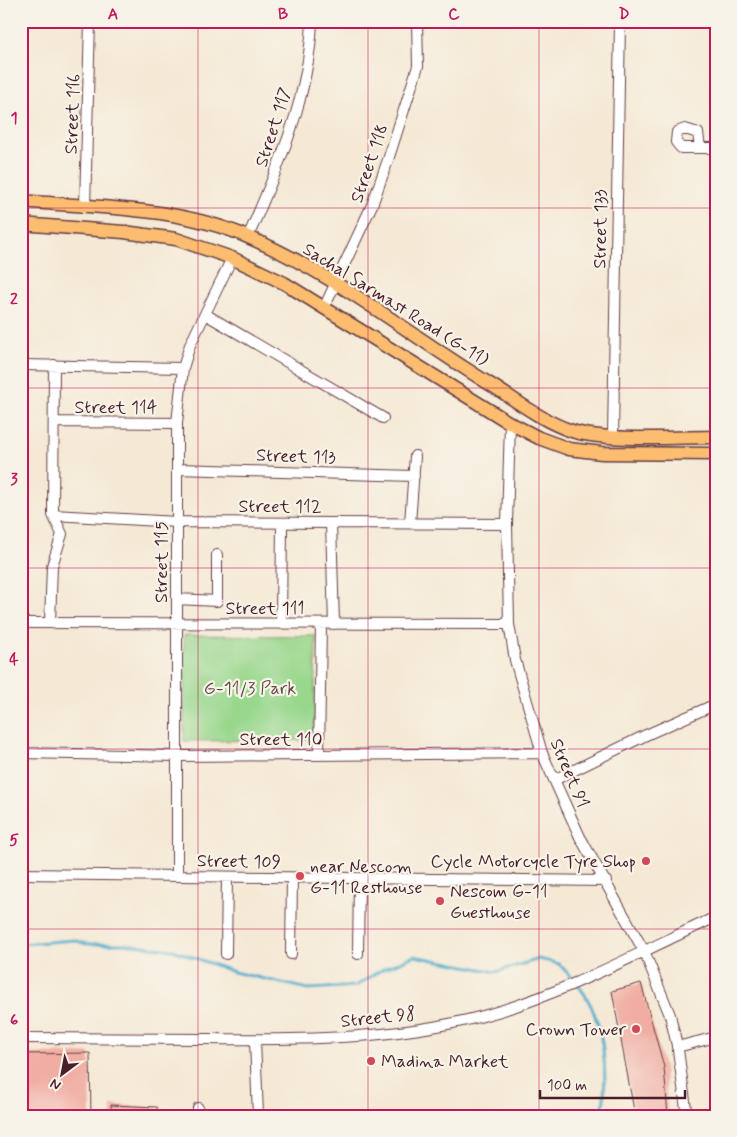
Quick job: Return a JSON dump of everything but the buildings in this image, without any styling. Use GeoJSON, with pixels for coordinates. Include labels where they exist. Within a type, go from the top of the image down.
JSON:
{"type":"FeatureCollection","features":[{"type":"Feature","properties":{"kind":"main road","name":"Sachal Sarmast Road (G-11)"},"geometry":{"type":"LineString","coordinates":[[21,202],[162,212],[222,227],[306,264],[337,283],[443,356],[546,419],[573,431],[613,436],[716,437]]}},
{"type":"Feature","properties":{"kind":"main road"},"geometry":{"type":"LineString","coordinates":[[21,224],[124,232],[176,239],[232,258],[284,283],[510,423],[539,438],[570,449],[602,453],[716,454]]}},
{"type":"Feature","properties":{"kind":"street","name":"Street 116"},"geometry":{"type":"LineString","coordinates":[[85,207],[90,21]]}},
{"type":"Feature","properties":{"kind":"street","name":"Street 117"},"geometry":{"type":"LineString","coordinates":[[248,237],[285,151],[295,121],[307,69],[312,21]]}},
{"type":"Feature","properties":{"kind":"street","name":"Street 118"},"geometry":{"type":"LineString","coordinates":[[324,308],[372,205],[418,66],[417,21]]}},
{"type":"Feature","properties":{"kind":"street","name":"Street 133"},"geometry":{"type":"LineString","coordinates":[[613,436],[620,21]]}},
{"type":"Feature","properties":{"kind":"street"},"geometry":{"type":"LineString","coordinates":[[700,148],[716,148]]}},
{"type":"Feature","properties":{"kind":"street","name":"Street 115"},"geometry":{"type":"LineString","coordinates":[[177,876],[179,756],[177,624],[178,423],[183,368],[190,345],[232,258]]}},
{"type":"Feature","properties":{"kind":"street"},"geometry":{"type":"LineString","coordinates":[[205,314],[383,418]]}},
{"type":"Feature","properties":{"kind":"street"},"geometry":{"type":"LineString","coordinates":[[21,365],[183,368]]}},
{"type":"Feature","properties":{"kind":"street"},"geometry":{"type":"LineString","coordinates":[[50,623],[52,566],[62,534],[52,515],[54,366]]}},
{"type":"Feature","properties":{"kind":"street","name":"Street 114"},"geometry":{"type":"LineString","coordinates":[[54,422],[178,423]]}},
{"type":"Feature","properties":{"kind":"street","name":"Street 91"},"geometry":{"type":"LineString","coordinates":[[510,423],[507,524],[508,624],[515,660],[542,753],[580,837],[644,950],[670,1015],[678,1047],[687,1116]]}},
{"type":"Feature","properties":{"kind":"street"},"geometry":{"type":"LineString","coordinates":[[410,523],[414,456]]}},
{"type":"Feature","properties":{"kind":"street","name":"Street 113"},"geometry":{"type":"LineString","coordinates":[[177,469],[414,476]]}},
{"type":"Feature","properties":{"kind":"street","name":"Street 112"},"geometry":{"type":"LineString","coordinates":[[52,515],[177,522],[507,524]]}},
{"type":"Feature","properties":{"kind":"street"},"geometry":{"type":"LineString","coordinates":[[281,624],[282,523]]}},
{"type":"Feature","properties":{"kind":"street"},"geometry":{"type":"LineString","coordinates":[[331,523],[334,624]]}},
{"type":"Feature","properties":{"kind":"street"},"geometry":{"type":"LineString","coordinates":[[177,599],[217,601],[217,555]]}},
{"type":"Feature","properties":{"kind":"street","name":"Street 111"},"geometry":{"type":"LineString","coordinates":[[21,623],[508,624]]}},
{"type":"Feature","properties":{"kind":"street"},"geometry":{"type":"LineString","coordinates":[[319,755],[321,624]]}},
{"type":"Feature","properties":{"kind":"street"},"geometry":{"type":"LineString","coordinates":[[554,780],[646,735],[716,704]]}},
{"type":"Feature","properties":{"kind":"street","name":"Street 110"},"geometry":{"type":"LineString","coordinates":[[21,753],[179,756],[542,753]]}},
{"type":"Feature","properties":{"kind":"street","name":"Street 109"},"geometry":{"type":"LineString","coordinates":[[21,874],[606,881]]}},
{"type":"Feature","properties":{"kind":"street"},"geometry":{"type":"LineString","coordinates":[[226,954],[227,877]]}},
{"type":"Feature","properties":{"kind":"street"},"geometry":{"type":"LineString","coordinates":[[291,954],[292,878]]}},
{"type":"Feature","properties":{"kind":"street"},"geometry":{"type":"LineString","coordinates":[[358,954],[359,878]]}},
{"type":"Feature","properties":{"kind":"street","name":"Street 98"},"geometry":{"type":"LineString","coordinates":[[21,1038],[255,1040],[346,1037],[406,1032],[484,1015],[528,1001],[580,980],[716,917]]}},
{"type":"Feature","properties":{"kind":"street"},"geometry":{"type":"LineString","coordinates":[[678,1047],[716,1037]]}},
{"type":"Feature","properties":{"kind":"street"},"geometry":{"type":"LineString","coordinates":[[255,1040],[258,1116]]}},
{"type":"Feature","properties":{"kind":"green space","name":"G-11/3 Park"},"geometry":{"type":"Polygon","coordinates":[[[184,635],[316,636],[314,740],[184,741],[184,635]]]}},
{"type":"Feature","properties":{"kind":"waterway"},"geometry":{"type":"LineString","coordinates":[[21,944],[74,940],[86,944],[127,944],[173,950],[234,972],[308,989],[356,986],[383,969],[414,956],[496,972],[539,959],[559,964],[574,980]]}},
{"type":"Feature","properties":{"kind":"waterway"},"geometry":{"type":"LineString","coordinates":[[578,985],[594,1014],[603,1048],[605,1083],[602,1116]]}},
{"type":"Feature","properties":{"kind":"place","name":"Cycle Motorcycle Tyre Shop"},"geometry":{"type":"Point","coordinates":[646,861]}},
{"type":"Feature","properties":{"kind":"place","name":"near Nescom G-11 Resthouse"},"geometry":{"type":"Point","coordinates":[300,876]}},
{"type":"Feature","properties":{"kind":"place","name":"Nescom G-11 Guesthouse"},"geometry":{"type":"Point","coordinates":[440,901]}},
{"type":"Feature","properties":{"kind":"place","name":"Crown Tower"},"geometry":{"type":"Point","coordinates":[636,1029]}},
{"type":"Feature","properties":{"kind":"place","name":"Madina Market"},"geometry":{"type":"Point","coordinates":[371,1061]}}]}
